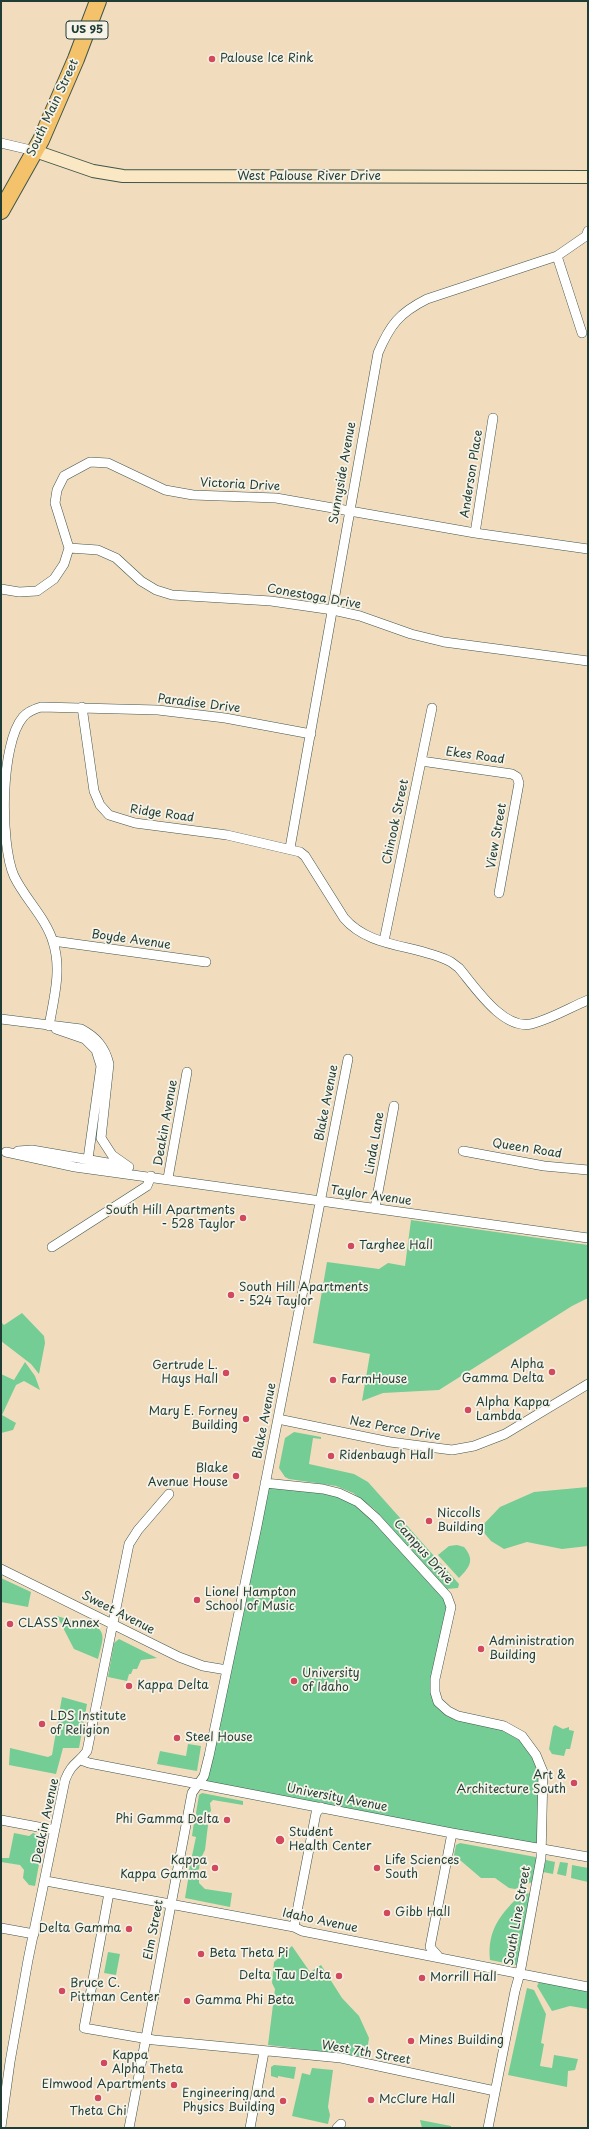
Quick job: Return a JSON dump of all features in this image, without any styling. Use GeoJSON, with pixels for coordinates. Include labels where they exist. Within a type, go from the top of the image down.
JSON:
{"type":"FeatureCollection","features":[{"type":"Feature","properties":{"kind":"highway","name":"South Main Street"},"geometry":{"type":"LineString","coordinates":[[1,211],[35,151],[76,59],[98,1]]}},
{"type":"Feature","properties":{"kind":"street"},"geometry":{"type":"LineString","coordinates":[[1,143],[35,151]]}},
{"type":"Feature","properties":{"kind":"street","name":"West Palouse River Drive"},"geometry":{"type":"LineString","coordinates":[[35,151],[93,171],[123,176],[588,177]]}},
{"type":"Feature","properties":{"kind":"street","name":"Sunnyside Avenue"},"geometry":{"type":"LineString","coordinates":[[290,848],[333,610],[348,511],[378,353],[387,332],[398,317],[412,306],[427,299],[557,256],[587,235]]}},
{"type":"Feature","properties":{"kind":"street"},"geometry":{"type":"LineString","coordinates":[[557,256],[582,333]]}},
{"type":"Feature","properties":{"kind":"street","name":"Anderson Place"},"geometry":{"type":"LineString","coordinates":[[474,533],[492,418]]}},
{"type":"Feature","properties":{"kind":"street","name":"Victoria Drive"},"geometry":{"type":"LineString","coordinates":[[69,548],[55,503],[57,490],[64,476],[90,462],[108,463],[165,490],[193,495],[276,498],[474,533],[588,549]]}},
{"type":"Feature","properties":{"kind":"street"},"geometry":{"type":"LineString","coordinates":[[1,589],[19,592],[37,591],[54,580],[64,564],[69,548]]}},
{"type":"Feature","properties":{"kind":"street","name":"Conestoga Drive"},"geometry":{"type":"LineString","coordinates":[[69,548],[98,550],[116,558],[141,581],[156,590],[172,595],[272,601],[333,610],[360,616],[411,634],[444,642],[588,662]]}},
{"type":"Feature","properties":{"kind":"street"},"geometry":{"type":"LineString","coordinates":[[49,1026],[57,978],[53,941],[46,927],[27,900],[14,877],[8,859],[4,826],[5,782],[11,745],[15,730],[22,717],[41,707],[82,706]]}},
{"type":"Feature","properties":{"kind":"street","name":"Paradise Drive"},"geometry":{"type":"LineString","coordinates":[[82,706],[158,710],[225,718],[311,734]]}},
{"type":"Feature","properties":{"kind":"street","name":"Ridge Road"},"geometry":{"type":"LineString","coordinates":[[82,706],[94,791],[100,805],[109,815],[135,823],[227,834],[290,848],[300,852],[305,856],[344,918],[351,926],[360,932],[384,941],[451,962],[459,968],[499,1014],[516,1023],[532,1024],[588,1000]]}},
{"type":"Feature","properties":{"kind":"street","name":"Chinook Street"},"geometry":{"type":"LineString","coordinates":[[384,941],[432,708]]}},
{"type":"Feature","properties":{"kind":"street","name":"Ekes Road"},"geometry":{"type":"LineString","coordinates":[[421,761],[512,774],[517,777],[519,783]]}},
{"type":"Feature","properties":{"kind":"street","name":"View Street"},"geometry":{"type":"LineString","coordinates":[[499,893],[519,783]]}},
{"type":"Feature","properties":{"kind":"street","name":"Boyde Avenue"},"geometry":{"type":"LineString","coordinates":[[53,941],[206,962]]}},
{"type":"Feature","properties":{"kind":"street"},"geometry":{"type":"LineString","coordinates":[[1,1019],[81,1029],[91,1034],[106,1054],[109,1064],[101,1138],[112,1155],[129,1167]]}},
{"type":"Feature","properties":{"kind":"street"},"geometry":{"type":"LineString","coordinates":[[49,1026],[85,1039],[96,1050],[101,1066],[88,1159]]}},
{"type":"Feature","properties":{"kind":"street","name":"Blake Avenue"},"geometry":{"type":"LineString","coordinates":[[197,1784],[204,1776],[227,1670],[348,1059]]}},
{"type":"Feature","properties":{"kind":"street","name":"Deakin Avenue"},"geometry":{"type":"LineString","coordinates":[[168,1178],[187,1072]]}},
{"type":"Feature","properties":{"kind":"street","name":"Linda Lane"},"geometry":{"type":"LineString","coordinates":[[375,1208],[394,1106]]}},
{"type":"Feature","properties":{"kind":"street","name":"Taylor Avenue"},"geometry":{"type":"LineString","coordinates":[[4,1152],[32,1150],[88,1159],[129,1167],[151,1176]]}},
{"type":"Feature","properties":{"kind":"street","name":"Queen Road"},"geometry":{"type":"LineString","coordinates":[[463,1151],[544,1166],[588,1170]]}},
{"type":"Feature","properties":{"kind":"street","name":"Taylor Avenue"},"geometry":{"type":"LineString","coordinates":[[4,1152],[75,1167],[168,1178],[588,1238]]}},
{"type":"Feature","properties":{"kind":"street","name":"Taylor Avenue"},"geometry":{"type":"LineString","coordinates":[[88,1159],[98,1168],[105,1171]]}},
{"type":"Feature","properties":{"kind":"street"},"geometry":{"type":"LineString","coordinates":[[52,1247],[147,1186],[151,1176]]}},
{"type":"Feature","properties":{"kind":"street","name":"Nez Perce Drive"},"geometry":{"type":"LineString","coordinates":[[278,1418],[390,1442],[452,1450],[474,1446],[505,1434],[588,1384]]}},
{"type":"Feature","properties":{"kind":"street","name":"Campus Drive"},"geometry":{"type":"LineString","coordinates":[[265,1483],[323,1488],[339,1493],[358,1502],[376,1518],[447,1596],[451,1607],[435,1679],[435,1692],[438,1702],[448,1711],[458,1716],[504,1726],[522,1736],[531,1745],[542,1772],[543,1796],[540,1849]]}},
{"type":"Feature","properties":{"kind":"street","name":"Deakin Avenue"},"geometry":{"type":"LineString","coordinates":[[1,2127],[10,2062],[34,1934],[46,1881],[54,1830],[70,1768],[75,1762],[81,1760],[87,1751],[129,1544],[138,1530],[169,1494]]}},
{"type":"Feature","properties":{"kind":"street","name":"Sweet Avenue"},"geometry":{"type":"LineString","coordinates":[[1,1569],[179,1657],[203,1666],[227,1670]]}},
{"type":"Feature","properties":{"kind":"street","name":"University Avenue"},"geometry":{"type":"LineString","coordinates":[[81,1760],[132,1772],[452,1833],[588,1857]]}},
{"type":"Feature","properties":{"kind":"street","name":"Elm Street"},"geometry":{"type":"LineString","coordinates":[[129,2128],[192,1793],[197,1784]]}},
{"type":"Feature","properties":{"kind":"street"},"geometry":{"type":"LineString","coordinates":[[294,1927],[316,1813],[321,1807]]}},
{"type":"Feature","properties":{"kind":"street"},"geometry":{"type":"LineString","coordinates":[[1,1820],[54,1830]]}},
{"type":"Feature","properties":{"kind":"street"},"geometry":{"type":"LineString","coordinates":[[438,1956],[430,1947],[452,1833]]}},
{"type":"Feature","properties":{"kind":"street","name":"South Line Street"},"geometry":{"type":"LineString","coordinates":[[488,2128],[520,1973],[541,1858],[540,1849]]}},
{"type":"Feature","properties":{"kind":"street","name":"Idaho Avenue"},"geometry":{"type":"LineString","coordinates":[[46,1881],[294,1927],[302,1931],[438,1956],[588,1987]]}},
{"type":"Feature","properties":{"kind":"street","name":"West 7th Street"},"geometry":{"type":"LineString","coordinates":[[109,1893],[84,2028],[145,2039],[264,2052],[341,2058],[495,2091]]}},
{"type":"Feature","properties":{"kind":"street"},"geometry":{"type":"LineString","coordinates":[[1,1928],[34,1934]]}},
{"type":"Feature","properties":{"kind":"street"},"geometry":{"type":"LineString","coordinates":[[250,2128],[264,2052]]}},
{"type":"Feature","properties":{"kind":"green space"},"geometry":{"type":"Polygon","coordinates":[[[411,1220],[588,1245],[588,1298],[572,1306],[439,1390],[383,1393],[362,1401],[370,1354],[313,1343],[327,1262],[379,1269],[388,1263],[405,1266],[411,1220]]]}},
{"type":"Feature","properties":{"kind":"green space"},"geometry":{"type":"Polygon","coordinates":[[[22,1313],[44,1336],[45,1343],[39,1374],[31,1364],[1,1341],[1,1322],[4,1325],[22,1313]]]}},
{"type":"Feature","properties":{"kind":"green space"},"geometry":{"type":"Polygon","coordinates":[[[25,1362],[35,1376],[40,1390],[24,1381],[16,1385],[2,1415],[16,1423],[13,1430],[1,1433],[1,1374],[14,1380],[25,1362]]]}},
{"type":"Feature","properties":{"kind":"green space"},"geometry":{"type":"Polygon","coordinates":[[[294,1432],[321,1437],[321,1439],[313,1438],[309,1464],[354,1474],[368,1482],[459,1584],[458,1588],[447,1589],[374,1509],[353,1493],[336,1486],[289,1479],[285,1477],[279,1468],[285,1438],[294,1432]]]}},
{"type":"Feature","properties":{"kind":"green space"},"geometry":{"type":"Polygon","coordinates":[[[265,1483],[323,1489],[358,1502],[451,1607],[435,1692],[448,1711],[522,1736],[543,1772],[540,1849],[197,1784],[204,1776],[265,1483]]]}},
{"type":"Feature","properties":{"kind":"green space"},"geometry":{"type":"Polygon","coordinates":[[[588,1487],[588,1546],[562,1549],[527,1542],[504,1549],[491,1541],[480,1528],[500,1507],[534,1492],[588,1487]]]}},
{"type":"Feature","properties":{"kind":"green space"},"geometry":{"type":"Polygon","coordinates":[[[457,1545],[464,1547],[470,1560],[468,1567],[459,1578],[438,1555],[449,1546],[457,1545]]]}},
{"type":"Feature","properties":{"kind":"green space"},"geometry":{"type":"Polygon","coordinates":[[[1,1578],[31,1592],[28,1607],[1,1602],[1,1578]]]}},
{"type":"Feature","properties":{"kind":"green space"},"geometry":{"type":"Polygon","coordinates":[[[57,1616],[83,1624],[84,1620],[101,1631],[103,1639],[98,1659],[74,1649],[57,1616]]]}},
{"type":"Feature","properties":{"kind":"green space"},"geometry":{"type":"Polygon","coordinates":[[[119,1639],[157,1658],[141,1660],[137,1669],[133,1669],[131,1674],[129,1674],[127,1681],[108,1677],[114,1643],[119,1639]]]}},
{"type":"Feature","properties":{"kind":"green space"},"geometry":{"type":"Polygon","coordinates":[[[62,1697],[87,1704],[79,1748],[63,1748],[56,1774],[9,1765],[10,1748],[48,1757],[52,1755],[62,1697]]]}},
{"type":"Feature","properties":{"kind":"green space"},"geometry":{"type":"Polygon","coordinates":[[[555,1725],[563,1729],[569,1727],[569,1730],[574,1731],[570,1749],[566,1749],[564,1756],[552,1754],[549,1749],[553,1727],[555,1725]]]}},
{"type":"Feature","properties":{"kind":"green space"},"geometry":{"type":"Polygon","coordinates":[[[188,1744],[201,1746],[197,1771],[157,1764],[160,1751],[186,1756],[188,1744]]]}},
{"type":"Feature","properties":{"kind":"green space"},"geometry":{"type":"Polygon","coordinates":[[[202,1793],[243,1801],[243,1805],[213,1800],[210,1803],[211,1811],[208,1814],[206,1821],[195,1819],[199,1795],[202,1793]]]}},
{"type":"Feature","properties":{"kind":"green space"},"geometry":{"type":"Polygon","coordinates":[[[194,1822],[208,1825],[205,1850],[200,1860],[199,1869],[196,1871],[189,1870],[196,1837],[192,1836],[194,1822]]]}},
{"type":"Feature","properties":{"kind":"green space"},"geometry":{"type":"Polygon","coordinates":[[[14,1833],[29,1836],[33,1833],[44,1837],[35,1886],[29,1885],[23,1878],[24,1870],[20,1865],[1,1862],[1,1858],[9,1858],[14,1833]]]}},
{"type":"Feature","properties":{"kind":"green space"},"geometry":{"type":"Polygon","coordinates":[[[460,1843],[541,1858],[532,1882],[515,1889],[509,1888],[495,1878],[481,1878],[454,1855],[456,1845],[460,1843]]]}},
{"type":"Feature","properties":{"kind":"green space"},"geometry":{"type":"Polygon","coordinates":[[[546,1860],[555,1862],[553,1874],[543,1872],[546,1860]]]}},
{"type":"Feature","properties":{"kind":"green space"},"geometry":{"type":"Polygon","coordinates":[[[560,1862],[568,1863],[566,1876],[557,1874],[560,1862]]]}},
{"type":"Feature","properties":{"kind":"green space"},"geometry":{"type":"Polygon","coordinates":[[[572,1865],[588,1868],[588,1882],[571,1878],[572,1865]]]}},
{"type":"Feature","properties":{"kind":"green space"},"geometry":{"type":"Polygon","coordinates":[[[189,1874],[199,1876],[199,1883],[205,1889],[232,1893],[230,1907],[185,1898],[189,1874]]]}},
{"type":"Feature","properties":{"kind":"green space"},"geometry":{"type":"Polygon","coordinates":[[[522,1893],[534,1894],[521,1966],[490,1960],[493,1931],[502,1915],[522,1893]]]}},
{"type":"Feature","properties":{"kind":"green space"},"geometry":{"type":"Polygon","coordinates":[[[292,1946],[310,1972],[321,1965],[342,1998],[359,2016],[369,2038],[366,2057],[268,2045],[275,1989],[272,1983],[274,1962],[292,1946]]]}},
{"type":"Feature","properties":{"kind":"green space"},"geometry":{"type":"Polygon","coordinates":[[[108,1952],[120,1954],[116,1975],[104,1973],[108,1952]]]}},
{"type":"Feature","properties":{"kind":"green space"},"geometry":{"type":"Polygon","coordinates":[[[539,1982],[588,1991],[588,2009],[570,2006],[552,2011],[537,1986],[539,1982]]]}},
{"type":"Feature","properties":{"kind":"green space"},"geometry":{"type":"Polygon","coordinates":[[[527,1988],[534,1990],[546,2014],[541,2043],[544,2044],[540,2066],[552,2068],[554,2055],[578,2059],[575,2070],[568,2071],[567,2087],[508,2075],[527,1988]]]}},
{"type":"Feature","properties":{"kind":"green space"},"geometry":{"type":"Polygon","coordinates":[[[274,2065],[296,2067],[294,2079],[271,2076],[271,2067],[274,2065]]]}},
{"type":"Feature","properties":{"kind":"green space"},"geometry":{"type":"Polygon","coordinates":[[[312,2068],[333,2070],[328,2107],[330,2115],[328,2124],[292,2116],[302,2073],[310,2075],[312,2068]]]}},
{"type":"Feature","properties":{"kind":"green space"},"geometry":{"type":"Polygon","coordinates":[[[420,2120],[451,2126],[451,2128],[422,2128],[420,2120]]]}},
{"type":"Feature","properties":{"kind":"place","name":"Palouse Ice Rink"},"geometry":{"type":"Point","coordinates":[212,59]}},
{"type":"Feature","properties":{"kind":"place","name":"South Hill Apartments - 528 Taylor"},"geometry":{"type":"Point","coordinates":[243,1218]}},
{"type":"Feature","properties":{"kind":"place","name":"Targhee Hall"},"geometry":{"type":"Point","coordinates":[351,1246]}},
{"type":"Feature","properties":{"kind":"place","name":"South Hill Apartments - 524 Taylor"},"geometry":{"type":"Point","coordinates":[231,1295]}},
{"type":"Feature","properties":{"kind":"place","name":"Alpha Gamma Delta"},"geometry":{"type":"Point","coordinates":[552,1372]}},
{"type":"Feature","properties":{"kind":"place","name":"Gertrude L. Hays Hall"},"geometry":{"type":"Point","coordinates":[226,1373]}},
{"type":"Feature","properties":{"kind":"place","name":"FarmHouse"},"geometry":{"type":"Point","coordinates":[333,1380]}},
{"type":"Feature","properties":{"kind":"place","name":"Alpha Kappa Lambda"},"geometry":{"type":"Point","coordinates":[468,1410]}},
{"type":"Feature","properties":{"kind":"place","name":"Mary E. Forney Building"},"geometry":{"type":"Point","coordinates":[246,1419]}},
{"type":"Feature","properties":{"kind":"place","name":"Ridenbaugh Hall"},"geometry":{"type":"Point","coordinates":[331,1456]}},
{"type":"Feature","properties":{"kind":"place","name":"Blake Avenue House"},"geometry":{"type":"Point","coordinates":[236,1476]}},
{"type":"Feature","properties":{"kind":"place","name":"Niccolls Building"},"geometry":{"type":"Point","coordinates":[429,1521]}},
{"type":"Feature","properties":{"kind":"place","name":"Lionel Hampton School of Music"},"geometry":{"type":"Point","coordinates":[197,1600]}},
{"type":"Feature","properties":{"kind":"place","name":"CLASS Annex"},"geometry":{"type":"Point","coordinates":[10,1624]}},
{"type":"Feature","properties":{"kind":"place","name":"Administration Building"},"geometry":{"type":"Point","coordinates":[481,1649]}},
{"type":"Feature","properties":{"kind":"place","name":"University of Idaho"},"geometry":{"type":"Point","coordinates":[294,1681]}},
{"type":"Feature","properties":{"kind":"place","name":"Kappa Delta"},"geometry":{"type":"Point","coordinates":[129,1686]}},
{"type":"Feature","properties":{"kind":"place","name":"LDS Institute of Religion"},"geometry":{"type":"Point","coordinates":[42,1724]}},
{"type":"Feature","properties":{"kind":"place","name":"Steel House"},"geometry":{"type":"Point","coordinates":[177,1738]}},
{"type":"Feature","properties":{"kind":"place","name":"Art & Architecture South"},"geometry":{"type":"Point","coordinates":[574,1783]}},
{"type":"Feature","properties":{"kind":"place","name":"Phi Gamma Delta"},"geometry":{"type":"Point","coordinates":[227,1820]}},
{"type":"Feature","properties":{"kind":"place","name":"Student Health Center"},"geometry":{"type":"Point","coordinates":[280,1840]}},
{"type":"Feature","properties":{"kind":"place","name":"Kappa Kappa Gamma"},"geometry":{"type":"Point","coordinates":[215,1868]}},
{"type":"Feature","properties":{"kind":"place","name":"Life Sciences South"},"geometry":{"type":"Point","coordinates":[377,1868]}},
{"type":"Feature","properties":{"kind":"place","name":"Gibb Hall"},"geometry":{"type":"Point","coordinates":[387,1913]}},
{"type":"Feature","properties":{"kind":"place","name":"Delta Gamma"},"geometry":{"type":"Point","coordinates":[129,1929]}},
{"type":"Feature","properties":{"kind":"place","name":"Beta Theta Pi"},"geometry":{"type":"Point","coordinates":[201,1954]}},
{"type":"Feature","properties":{"kind":"place","name":"Delta Tau Delta"},"geometry":{"type":"Point","coordinates":[339,1976]}},
{"type":"Feature","properties":{"kind":"place","name":"Morrill Hall"},"geometry":{"type":"Point","coordinates":[422,1978]}},
{"type":"Feature","properties":{"kind":"place","name":"Bruce C. Pittman Center"},"geometry":{"type":"Point","coordinates":[62,1991]}},
{"type":"Feature","properties":{"kind":"place","name":"Gamma Phi Beta"},"geometry":{"type":"Point","coordinates":[187,2001]}},
{"type":"Feature","properties":{"kind":"place","name":"Mines Building"},"geometry":{"type":"Point","coordinates":[411,2041]}},
{"type":"Feature","properties":{"kind":"place","name":"Kappa Alpha Theta"},"geometry":{"type":"Point","coordinates":[104,2063]}},
{"type":"Feature","properties":{"kind":"place","name":"Elmwood Apartments"},"geometry":{"type":"Point","coordinates":[174,2085]}},
{"type":"Feature","properties":{"kind":"place","name":"Theta Chi"},"geometry":{"type":"Point","coordinates":[98,2098]}},
{"type":"Feature","properties":{"kind":"place","name":"McClure Hall"},"geometry":{"type":"Point","coordinates":[371,2100]}},
{"type":"Feature","properties":{"kind":"place","name":"Engineering and Physics Building"},"geometry":{"type":"Point","coordinates":[283,2101]}}]}
